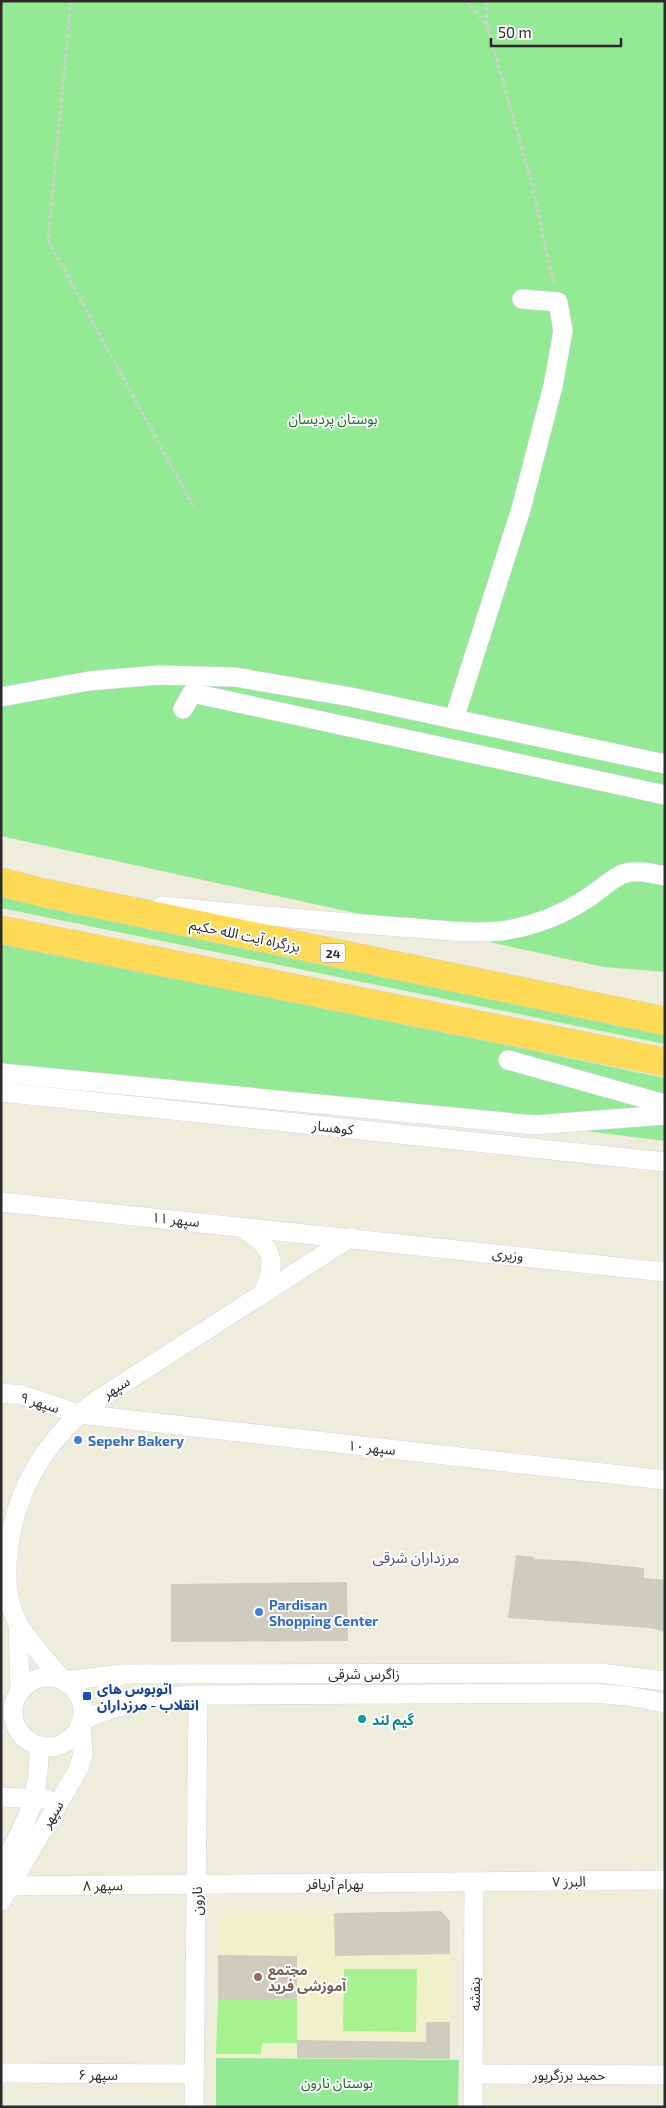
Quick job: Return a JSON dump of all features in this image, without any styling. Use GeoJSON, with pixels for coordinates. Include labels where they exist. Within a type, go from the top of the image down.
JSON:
{"type":"FeatureCollection","features":[{"type":"Feature","properties":{"kind":"highway","name":"بزرگراه آیت الله حکیم"},"geometry":{"type":"LineString","coordinates":[[1,882],[44,894],[665,1021]]}},
{"type":"Feature","properties":{"kind":"highway"},"geometry":{"type":"LineString","coordinates":[[1,930],[665,1062]]}},
{"type":"Feature","properties":{"kind":"street"},"geometry":{"type":"LineString","coordinates":[[454,719],[521,509],[553,386],[563,331],[558,302],[522,299]]}},
{"type":"Feature","properties":{"kind":"street"},"geometry":{"type":"LineString","coordinates":[[1,697],[89,681],[158,675],[235,677],[352,697],[665,764]]}},
{"type":"Feature","properties":{"kind":"street"},"geometry":{"type":"LineString","coordinates":[[183,709],[192,693],[665,795]]}},
{"type":"Feature","properties":{"kind":"street"},"geometry":{"type":"LineString","coordinates":[[44,894],[282,919],[474,932],[513,929],[549,918],[584,901],[613,878],[622,874],[640,872],[665,876]]}},
{"type":"Feature","properties":{"kind":"street"},"geometry":{"type":"LineString","coordinates":[[508,1060],[665,1104]]}},
{"type":"Feature","properties":{"kind":"street"},"geometry":{"type":"LineString","coordinates":[[1,1072],[534,1125],[665,1115]]}},
{"type":"Feature","properties":{"kind":"street","name":"کوهسار"},"geometry":{"type":"LineString","coordinates":[[1,1092],[665,1162]]}},
{"type":"Feature","properties":{"kind":"street","name":"سپهر ۱۱"},"geometry":{"type":"LineString","coordinates":[[1,1202],[351,1237]]}},
{"type":"Feature","properties":{"kind":"street"},"geometry":{"type":"LineString","coordinates":[[239,1226],[258,1237],[270,1253],[272,1266],[262,1295]]}},
{"type":"Feature","properties":{"kind":"street","name":"وزیری"},"geometry":{"type":"LineString","coordinates":[[351,1237],[665,1272]]}},
{"type":"Feature","properties":{"kind":"street","name":"سپهر"},"geometry":{"type":"LineString","coordinates":[[18,1624],[6,1602],[3,1576],[13,1524],[22,1493],[45,1453],[79,1414],[99,1398],[351,1237]]}},
{"type":"Feature","properties":{"kind":"street","name":"سپهر ۹"},"geometry":{"type":"LineString","coordinates":[[1,1393],[22,1395],[79,1414]]}},
{"type":"Feature","properties":{"kind":"street","name":"سپهر ۱۰"},"geometry":{"type":"LineString","coordinates":[[79,1414],[665,1480]]}},
{"type":"Feature","properties":{"kind":"street"},"geometry":{"type":"LineString","coordinates":[[18,1624],[64,1681],[73,1688],[80,1698],[83,1710],[82,1721],[78,1730],[64,1743],[55,1746],[31,1743],[22,1736],[15,1725],[12,1714],[14,1702],[20,1691],[28,1683],[39,1678],[56,1678],[64,1681]]}},
{"type":"Feature","properties":{"kind":"street"},"geometry":{"type":"LineString","coordinates":[[18,1624],[20,1691]]}},
{"type":"Feature","properties":{"kind":"street","name":"زاگرس شرقی"},"geometry":{"type":"LineString","coordinates":[[64,1681],[123,1674],[599,1673],[665,1681]]}},
{"type":"Feature","properties":{"kind":"street"},"geometry":{"type":"LineString","coordinates":[[123,1674],[110,1681],[106,1687],[107,1694],[111,1699],[131,1702]]}},
{"type":"Feature","properties":{"kind":"street","name":"زاگرس شرقی"},"geometry":{"type":"LineString","coordinates":[[82,1721],[105,1710],[131,1702],[169,1696],[198,1695],[593,1693],[628,1696],[665,1703]]}},
{"type":"Feature","properties":{"kind":"street","name":"نارون"},"geometry":{"type":"LineString","coordinates":[[194,2107],[198,1695]]}},
{"type":"Feature","properties":{"kind":"street","name":"سپهر"},"geometry":{"type":"LineString","coordinates":[[4,1891],[79,1768],[83,1753],[82,1721]]}},
{"type":"Feature","properties":{"kind":"street","name":"سپهر"},"geometry":{"type":"LineString","coordinates":[[1,1868],[26,1823],[35,1797],[40,1772],[39,1745]]}},
{"type":"Feature","properties":{"kind":"street"},"geometry":{"type":"LineString","coordinates":[[1,1796],[35,1797],[60,1801]]}},
{"type":"Feature","properties":{"kind":"street","name":"البرز ۷"},"geometry":{"type":"LineString","coordinates":[[474,1882],[665,1880]]}},
{"type":"Feature","properties":{"kind":"street","name":"بهرام آریافر"},"geometry":{"type":"LineString","coordinates":[[196,1884],[474,1882]]}},
{"type":"Feature","properties":{"kind":"street","name":"بنفشه"},"geometry":{"type":"LineString","coordinates":[[473,2107],[474,1882]]}},
{"type":"Feature","properties":{"kind":"street","name":"سپهر ۸"},"geometry":{"type":"LineString","coordinates":[[4,1891],[196,1884]]}},
{"type":"Feature","properties":{"kind":"street","name":"سپهر ۶"},"geometry":{"type":"LineString","coordinates":[[1,2073],[194,2074]]}},
{"type":"Feature","properties":{"kind":"street","name":"حمید برزگرپور"},"geometry":{"type":"LineString","coordinates":[[474,2074],[665,2075]]}},
{"type":"Feature","properties":{"kind":"path"},"geometry":{"type":"LineString","coordinates":[[71,1],[48,240],[193,506]]}},
{"type":"Feature","properties":{"kind":"path"},"geometry":{"type":"LineString","coordinates":[[466,1],[487,26]]}},
{"type":"Feature","properties":{"kind":"path"},"geometry":{"type":"LineString","coordinates":[[486,1],[487,26],[532,185],[558,302]]}},
{"type":"Feature","properties":{"kind":"shaded area"},"geometry":{"type":"Polygon","coordinates":[[[441,1911],[450,1921],[450,2059],[216,2058],[219,1918],[224,1913],[441,1911]]]}},
{"type":"Feature","properties":{"kind":"green space","name":"بوستان پردیسان"},"geometry":{"type":"Polygon","coordinates":[[[1,1],[665,1],[665,972],[604,967],[1,836],[1,1]]]}},
{"type":"Feature","properties":{"kind":"green space"},"geometry":{"type":"Polygon","coordinates":[[[1,897],[665,1034],[665,1044],[1,908],[1,897]]]}},
{"type":"Feature","properties":{"kind":"green space"},"geometry":{"type":"Polygon","coordinates":[[[1,941],[665,1078],[665,1141],[562,1128],[1,1073],[1,941]]]}},
{"type":"Feature","properties":{"kind":"green space"},"geometry":{"type":"Polygon","coordinates":[[[344,1969],[417,1969],[416,2032],[343,2031],[344,1969]]]}},
{"type":"Feature","properties":{"kind":"green space"},"geometry":{"type":"Polygon","coordinates":[[[218,1999],[297,1999],[297,2043],[262,2043],[261,2054],[216,2054],[218,1999]]]}},
{"type":"Feature","properties":{"kind":"green space","name":"بوستان نارون"},"geometry":{"type":"Polygon","coordinates":[[[216,2058],[459,2060],[458,2107],[216,2107],[216,2058]]]}},
{"type":"Feature","properties":{"kind":"building"},"geometry":{"type":"Polygon","coordinates":[[[516,1555],[534,1557],[534,1559],[644,1568],[644,1578],[665,1580],[665,1632],[651,1628],[508,1618],[516,1555]]]}},
{"type":"Feature","properties":{"kind":"building","name":"Pardisan Shopping Center"},"geometry":{"type":"Polygon","coordinates":[[[347,1582],[348,1641],[171,1642],[171,1584],[347,1582]]]}},
{"type":"Feature","properties":{"kind":"building"},"geometry":{"type":"Polygon","coordinates":[[[441,1911],[450,1921],[450,1954],[335,1956],[334,1913],[441,1911]]]}},
{"type":"Feature","properties":{"kind":"building"},"geometry":{"type":"Polygon","coordinates":[[[218,1955],[297,1956],[297,1999],[218,1999],[218,1955]]]}},
{"type":"Feature","properties":{"kind":"building"},"geometry":{"type":"Polygon","coordinates":[[[426,2022],[450,2022],[450,2059],[297,2058],[297,2040],[426,2042],[426,2022]]]}},
{"type":"Feature","properties":{"kind":"place","name":"Sepehr Bakery"},"geometry":{"type":"Point","coordinates":[78,1440]}},
{"type":"Feature","properties":{"kind":"place","name":"Pardisan Shopping Center"},"geometry":{"type":"Point","coordinates":[259,1612]}},
{"type":"Feature","properties":{"kind":"place","name":"اتوبوس های انقلاب - مرزداران"},"geometry":{"type":"Point","coordinates":[87,1696]}},
{"type":"Feature","properties":{"kind":"place","name":"گیم لند"},"geometry":{"type":"Point","coordinates":[362,1719]}},
{"type":"Feature","properties":{"kind":"place","name":"مجتمع آموزشی فرید"},"geometry":{"type":"Point","coordinates":[258,1977]}},
{"type":"Feature","properties":{"kind":"district","name":"مرزداران شرقی"},"geometry":{"type":"Point","coordinates":[416,1557]}}]}
